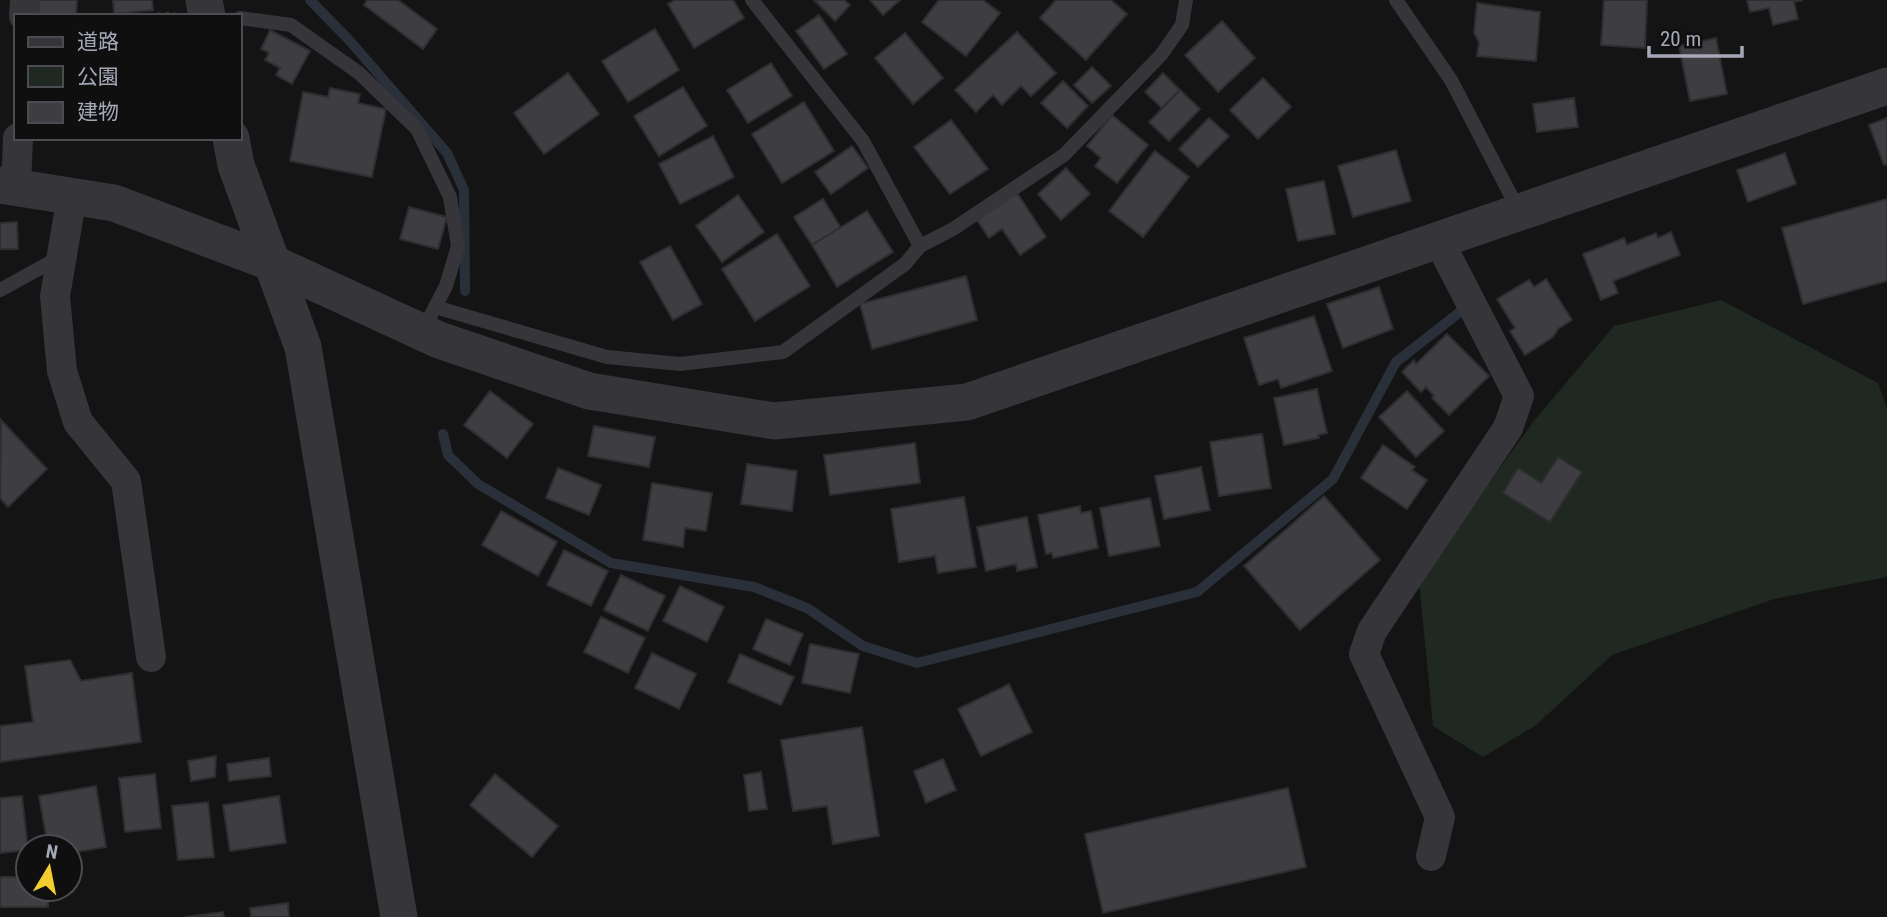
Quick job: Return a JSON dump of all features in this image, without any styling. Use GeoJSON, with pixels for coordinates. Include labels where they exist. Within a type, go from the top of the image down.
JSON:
{"type":"FeatureCollection","features":[{"type":"Feature","properties":{"kind":"street"},"geometry":{"type":"LineString","coordinates":[[18,140],[8,186],[114,203],[429,319],[439,340],[589,391],[774,421],[967,402],[1887,86]]}},
{"type":"Feature","properties":{"kind":"street"},"geometry":{"type":"LineString","coordinates":[[231,140],[236,165],[303,347],[399,917]]}},
{"type":"Feature","properties":{"kind":"street"},"geometry":{"type":"LineString","coordinates":[[72,196],[55,296],[62,372],[78,422],[126,481],[151,657]]}},
{"type":"Feature","properties":{"kind":"street"},"geometry":{"type":"LineString","coordinates":[[1431,856],[1440,817],[1364,654],[1372,631],[1508,428],[1519,396],[1438,241]]}},
{"type":"Feature","properties":{"kind":"lane"},"geometry":{"type":"LineString","coordinates":[[752,0],[863,141],[920,246]]}},
{"type":"Feature","properties":{"kind":"lane"},"geometry":{"type":"LineString","coordinates":[[242,17],[291,25],[359,73],[416,129],[450,197],[458,246],[446,286],[429,319],[607,357],[680,364],[783,352],[905,264],[920,246],[953,229],[1064,155],[1161,55],[1182,25],[1186,0]]}},
{"type":"Feature","properties":{"kind":"lane"},"geometry":{"type":"LineString","coordinates":[[1396,0],[1451,80],[1520,213]]}},
{"type":"Feature","properties":{"kind":"lane"},"geometry":{"type":"LineString","coordinates":[[0,290],[62,256]]}},
{"type":"Feature","properties":{"kind":"green space"},"geometry":{"type":"Polygon","coordinates":[[[1721,300],[1878,383],[1887,409],[1887,577],[1774,599],[1612,655],[1535,726],[1483,757],[1433,726],[1419,581],[1533,422],[1614,326],[1721,300]]]}},
{"type":"Feature","properties":{"kind":"building"},"geometry":{"type":"Polygon","coordinates":[[[39,0],[77,0],[76,14],[37,14],[39,0]]]}},
{"type":"Feature","properties":{"kind":"building"},"geometry":{"type":"Polygon","coordinates":[[[113,0],[152,0],[153,10],[114,14],[113,0]]]}},
{"type":"Feature","properties":{"kind":"building"},"geometry":{"type":"Polygon","coordinates":[[[367,0],[398,0],[437,29],[423,49],[364,5],[367,0]]]}},
{"type":"Feature","properties":{"kind":"building"},"geometry":{"type":"Polygon","coordinates":[[[675,0],[733,0],[744,18],[694,48],[668,4],[675,0]]]}},
{"type":"Feature","properties":{"kind":"building"},"geometry":{"type":"Polygon","coordinates":[[[814,0],[844,0],[850,5],[835,21],[814,0]]]}},
{"type":"Feature","properties":{"kind":"building"},"geometry":{"type":"Polygon","coordinates":[[[870,0],[900,0],[883,15],[870,0]]]}},
{"type":"Feature","properties":{"kind":"building"},"geometry":{"type":"Polygon","coordinates":[[[939,0],[983,0],[1000,13],[966,56],[922,22],[939,0]]]}},
{"type":"Feature","properties":{"kind":"building"},"geometry":{"type":"Polygon","coordinates":[[[1056,0],[1111,0],[1127,14],[1086,60],[1040,18],[1056,0]]]}},
{"type":"Feature","properties":{"kind":"building"},"geometry":{"type":"Polygon","coordinates":[[[1604,0],[1647,0],[1645,48],[1601,45],[1604,0]]]}},
{"type":"Feature","properties":{"kind":"building"},"geometry":{"type":"Polygon","coordinates":[[[1747,0],[1803,0],[1794,2],[1798,19],[1773,25],[1769,8],[1750,12],[1747,0]]]}},
{"type":"Feature","properties":{"kind":"building"},"geometry":{"type":"Polygon","coordinates":[[[1477,3],[1540,12],[1536,61],[1477,56],[1479,42],[1474,33],[1477,3]]]}},
{"type":"Feature","properties":{"kind":"building"},"geometry":{"type":"Polygon","coordinates":[[[819,15],[847,54],[824,69],[796,31],[819,15]]]}},
{"type":"Feature","properties":{"kind":"building"},"geometry":{"type":"Polygon","coordinates":[[[1222,21],[1255,58],[1218,92],[1185,55],[1222,21]]]}},
{"type":"Feature","properties":{"kind":"building"},"geometry":{"type":"Polygon","coordinates":[[[655,29],[679,70],[628,102],[602,61],[655,29]]]}},
{"type":"Feature","properties":{"kind":"building"},"geometry":{"type":"Polygon","coordinates":[[[270,30],[310,51],[292,84],[276,75],[280,68],[265,60],[269,53],[261,49],[270,30]]]}},
{"type":"Feature","properties":{"kind":"building"},"geometry":{"type":"Polygon","coordinates":[[[1017,32],[1056,73],[1031,96],[1021,86],[1002,105],[993,95],[976,112],[955,90],[1017,32]]]}},
{"type":"Feature","properties":{"kind":"building"},"geometry":{"type":"Polygon","coordinates":[[[905,33],[943,78],[913,104],[875,58],[905,33]]]}},
{"type":"Feature","properties":{"kind":"building"},"geometry":{"type":"Polygon","coordinates":[[[1716,38],[1727,94],[1690,101],[1679,46],[1716,38]]]}},
{"type":"Feature","properties":{"kind":"building"},"geometry":{"type":"Polygon","coordinates":[[[771,63],[792,96],[748,123],[727,90],[771,63]]]}},
{"type":"Feature","properties":{"kind":"building"},"geometry":{"type":"Polygon","coordinates":[[[1092,67],[1111,86],[1092,103],[1074,85],[1092,67]]]}},
{"type":"Feature","properties":{"kind":"building"},"geometry":{"type":"Polygon","coordinates":[[[568,73],[599,114],[544,154],[514,113],[568,73]]]}},
{"type":"Feature","properties":{"kind":"building"},"geometry":{"type":"Polygon","coordinates":[[[1163,73],[1180,90],[1162,108],[1145,92],[1163,73]]]}},
{"type":"Feature","properties":{"kind":"building"},"geometry":{"type":"Polygon","coordinates":[[[1263,78],[1291,107],[1258,139],[1230,110],[1263,78]]]}},
{"type":"Feature","properties":{"kind":"building"},"geometry":{"type":"Polygon","coordinates":[[[1063,81],[1088,106],[1067,128],[1041,103],[1063,81]]]}},
{"type":"Feature","properties":{"kind":"building"},"geometry":{"type":"Polygon","coordinates":[[[683,87],[707,126],[659,156],[634,116],[683,87]]]}},
{"type":"Feature","properties":{"kind":"building"},"geometry":{"type":"Polygon","coordinates":[[[330,88],[360,94],[358,103],[386,109],[372,177],[290,161],[303,92],[328,97],[330,88]]]}},
{"type":"Feature","properties":{"kind":"building"},"geometry":{"type":"Polygon","coordinates":[[[1180,90],[1200,109],[1169,141],[1149,122],[1180,90]]]}},
{"type":"Feature","properties":{"kind":"building"},"geometry":{"type":"Polygon","coordinates":[[[1574,98],[1578,127],[1537,132],[1533,104],[1574,98]]]}},
{"type":"Feature","properties":{"kind":"building"},"geometry":{"type":"Polygon","coordinates":[[[804,102],[834,151],[782,183],[752,134],[804,102]]]}},
{"type":"Feature","properties":{"kind":"building"},"geometry":{"type":"Polygon","coordinates":[[[1112,115],[1148,145],[1117,183],[1095,166],[1101,158],[1087,146],[1112,115]]]}},
{"type":"Feature","properties":{"kind":"building"},"geometry":{"type":"Polygon","coordinates":[[[1209,118],[1229,136],[1198,167],[1179,149],[1209,118]]]}},
{"type":"Feature","properties":{"kind":"building"},"geometry":{"type":"Polygon","coordinates":[[[1887,118],[1887,164],[1884,165],[1869,125],[1887,118]]]}},
{"type":"Feature","properties":{"kind":"building"},"geometry":{"type":"Polygon","coordinates":[[[951,120],[988,169],[950,194],[914,147],[951,120]]]}},
{"type":"Feature","properties":{"kind":"building"},"geometry":{"type":"Polygon","coordinates":[[[713,136],[734,177],[680,204],[659,164],[713,136]]]}},
{"type":"Feature","properties":{"kind":"building"},"geometry":{"type":"Polygon","coordinates":[[[852,146],[868,168],[831,194],[815,172],[852,146]]]}},
{"type":"Feature","properties":{"kind":"building"},"geometry":{"type":"Polygon","coordinates":[[[1396,150],[1411,201],[1353,217],[1338,166],[1396,150]]]}},
{"type":"Feature","properties":{"kind":"building"},"geometry":{"type":"Polygon","coordinates":[[[1155,151],[1189,177],[1143,237],[1109,211],[1155,151]]]}},
{"type":"Feature","properties":{"kind":"building"},"geometry":{"type":"Polygon","coordinates":[[[1785,153],[1796,184],[1748,202],[1737,170],[1785,153]]]}},
{"type":"Feature","properties":{"kind":"building"},"geometry":{"type":"Polygon","coordinates":[[[1066,168],[1090,194],[1061,220],[1038,194],[1066,168]]]}},
{"type":"Feature","properties":{"kind":"building"},"geometry":{"type":"Polygon","coordinates":[[[1324,181],[1335,234],[1298,241],[1286,189],[1324,181]]]}},
{"type":"Feature","properties":{"kind":"building"},"geometry":{"type":"Polygon","coordinates":[[[1017,193],[1046,237],[1020,255],[1002,229],[989,238],[977,220],[1017,193]]]}},
{"type":"Feature","properties":{"kind":"building"},"geometry":{"type":"Polygon","coordinates":[[[738,195],[764,232],[722,262],[696,226],[738,195]]]}},
{"type":"Feature","properties":{"kind":"building"},"geometry":{"type":"Polygon","coordinates":[[[823,199],[841,228],[812,245],[794,217],[823,199]]]}},
{"type":"Feature","properties":{"kind":"building"},"geometry":{"type":"Polygon","coordinates":[[[1887,199],[1887,281],[1803,304],[1782,228],[1887,199]]]}},
{"type":"Feature","properties":{"kind":"building"},"geometry":{"type":"Polygon","coordinates":[[[409,207],[447,217],[438,249],[400,239],[409,207]]]}},
{"type":"Feature","properties":{"kind":"building"},"geometry":{"type":"Polygon","coordinates":[[[867,211],[893,252],[837,287],[812,245],[867,211]]]}},
{"type":"Feature","properties":{"kind":"building"},"geometry":{"type":"Polygon","coordinates":[[[17,222],[18,249],[0,249],[0,223],[17,222]]]}},
{"type":"Feature","properties":{"kind":"building"},"geometry":{"type":"Polygon","coordinates":[[[1671,232],[1680,255],[1613,281],[1618,293],[1601,300],[1583,254],[1624,238],[1627,245],[1656,233],[1658,238],[1671,232]]]}},
{"type":"Feature","properties":{"kind":"building"},"geometry":{"type":"Polygon","coordinates":[[[777,234],[810,286],[755,321],[722,269],[777,234]]]}},
{"type":"Feature","properties":{"kind":"building"},"geometry":{"type":"Polygon","coordinates":[[[670,246],[702,304],[673,320],[640,262],[670,246]]]}},
{"type":"Feature","properties":{"kind":"building"},"geometry":{"type":"Polygon","coordinates":[[[966,276],[977,320],[872,349],[860,304],[966,276]]]}},
{"type":"Feature","properties":{"kind":"building"},"geometry":{"type":"Polygon","coordinates":[[[1546,279],[1572,320],[1558,329],[1553,337],[1525,355],[1510,331],[1515,328],[1497,299],[1529,280],[1534,287],[1546,279]]]}},
{"type":"Feature","properties":{"kind":"building"},"geometry":{"type":"Polygon","coordinates":[[[1379,287],[1393,329],[1343,348],[1327,304],[1379,287]]]}},
{"type":"Feature","properties":{"kind":"building"},"geometry":{"type":"Polygon","coordinates":[[[1314,316],[1332,371],[1281,388],[1278,379],[1259,385],[1244,338],[1314,316]]]}},
{"type":"Feature","properties":{"kind":"building"},"geometry":{"type":"Polygon","coordinates":[[[1447,334],[1489,376],[1449,415],[1432,398],[1434,396],[1426,387],[1421,392],[1402,372],[1414,360],[1416,364],[1447,334]]]}},
{"type":"Feature","properties":{"kind":"building"},"geometry":{"type":"Polygon","coordinates":[[[1317,389],[1327,433],[1318,435],[1319,438],[1284,445],[1274,398],[1317,389]]]}},
{"type":"Feature","properties":{"kind":"building"},"geometry":{"type":"Polygon","coordinates":[[[490,391],[533,424],[507,458],[464,425],[490,391]]]}},
{"type":"Feature","properties":{"kind":"building"},"geometry":{"type":"Polygon","coordinates":[[[1407,391],[1444,431],[1416,457],[1379,417],[1407,391]]]}},
{"type":"Feature","properties":{"kind":"building"},"geometry":{"type":"Polygon","coordinates":[[[1,420],[47,469],[8,507],[0,498],[1,420]]]}},
{"type":"Feature","properties":{"kind":"building"},"geometry":{"type":"Polygon","coordinates":[[[594,426],[655,437],[649,467],[588,456],[594,426]]]}},
{"type":"Feature","properties":{"kind":"building"},"geometry":{"type":"Polygon","coordinates":[[[1262,434],[1271,488],[1219,496],[1210,442],[1262,434]]]}},
{"type":"Feature","properties":{"kind":"building"},"geometry":{"type":"Polygon","coordinates":[[[915,443],[920,483],[830,495],[824,455],[915,443]]]}},
{"type":"Feature","properties":{"kind":"building"},"geometry":{"type":"Polygon","coordinates":[[[1383,445],[1415,467],[1412,470],[1427,480],[1407,509],[1361,478],[1383,445]]]}},
{"type":"Feature","properties":{"kind":"building"},"geometry":{"type":"Polygon","coordinates":[[[1558,457],[1582,472],[1550,522],[1503,493],[1518,468],[1541,483],[1558,457]]]}},
{"type":"Feature","properties":{"kind":"building"},"geometry":{"type":"Polygon","coordinates":[[[747,464],[797,471],[792,511],[741,504],[747,464]]]}},
{"type":"Feature","properties":{"kind":"building"},"geometry":{"type":"Polygon","coordinates":[[[1201,467],[1210,510],[1164,519],[1155,476],[1201,467]]]}},
{"type":"Feature","properties":{"kind":"building"},"geometry":{"type":"Polygon","coordinates":[[[558,468],[601,485],[589,515],[546,498],[558,468]]]}},
{"type":"Feature","properties":{"kind":"building"},"geometry":{"type":"Polygon","coordinates":[[[652,483],[712,493],[706,531],[685,528],[683,547],[643,540],[652,483]]]}},
{"type":"Feature","properties":{"kind":"building"},"geometry":{"type":"Polygon","coordinates":[[[1324,496],[1380,560],[1300,630],[1244,566],[1324,496]]]}},
{"type":"Feature","properties":{"kind":"building"},"geometry":{"type":"Polygon","coordinates":[[[964,497],[976,567],[938,573],[935,556],[899,562],[891,509],[964,497]]]}},
{"type":"Feature","properties":{"kind":"building"},"geometry":{"type":"Polygon","coordinates":[[[1150,498],[1160,546],[1109,556],[1100,508],[1150,498]]]}},
{"type":"Feature","properties":{"kind":"building"},"geometry":{"type":"Polygon","coordinates":[[[1080,506],[1081,513],[1091,511],[1098,548],[1053,558],[1052,553],[1046,554],[1038,515],[1080,506]]]}},
{"type":"Feature","properties":{"kind":"building"},"geometry":{"type":"Polygon","coordinates":[[[501,511],[557,542],[538,576],[482,545],[501,511]]]}},
{"type":"Feature","properties":{"kind":"building"},"geometry":{"type":"Polygon","coordinates":[[[1027,517],[1037,567],[1017,571],[1016,564],[986,571],[977,527],[1027,517]]]}},
{"type":"Feature","properties":{"kind":"building"},"geometry":{"type":"Polygon","coordinates":[[[564,550],[608,571],[591,606],[547,585],[564,550]]]}},
{"type":"Feature","properties":{"kind":"building"},"geometry":{"type":"Polygon","coordinates":[[[621,575],[665,596],[648,631],[604,610],[621,575]]]}},
{"type":"Feature","properties":{"kind":"building"},"geometry":{"type":"Polygon","coordinates":[[[680,586],[724,607],[707,642],[663,621],[680,586]]]}},
{"type":"Feature","properties":{"kind":"building"},"geometry":{"type":"Polygon","coordinates":[[[601,617],[645,638],[628,673],[584,652],[601,617]]]}},
{"type":"Feature","properties":{"kind":"building"},"geometry":{"type":"Polygon","coordinates":[[[766,619],[803,634],[790,665],[753,649],[766,619]]]}},
{"type":"Feature","properties":{"kind":"building"},"geometry":{"type":"Polygon","coordinates":[[[810,644],[859,654],[850,693],[802,683],[810,644]]]}},
{"type":"Feature","properties":{"kind":"building"},"geometry":{"type":"Polygon","coordinates":[[[652,653],[696,674],[679,709],[635,688],[652,653]]]}},
{"type":"Feature","properties":{"kind":"building"},"geometry":{"type":"Polygon","coordinates":[[[740,654],[794,677],[781,705],[728,682],[740,654]]]}},
{"type":"Feature","properties":{"kind":"building"},"geometry":{"type":"Polygon","coordinates":[[[70,660],[81,681],[132,673],[141,742],[0,762],[0,726],[33,722],[25,666],[70,660]]]}},
{"type":"Feature","properties":{"kind":"building"},"geometry":{"type":"Polygon","coordinates":[[[1009,684],[1032,732],[981,756],[958,709],[1009,684]]]}},
{"type":"Feature","properties":{"kind":"building"},"geometry":{"type":"Polygon","coordinates":[[[862,727],[879,836],[833,844],[827,806],[793,811],[781,740],[862,727]]]}},
{"type":"Feature","properties":{"kind":"building"},"geometry":{"type":"Polygon","coordinates":[[[216,756],[215,777],[191,781],[188,761],[216,756]]]}},
{"type":"Feature","properties":{"kind":"building"},"geometry":{"type":"Polygon","coordinates":[[[269,758],[271,776],[229,781],[227,764],[269,758]]]}},
{"type":"Feature","properties":{"kind":"building"},"geometry":{"type":"Polygon","coordinates":[[[943,759],[956,790],[926,803],[914,771],[943,759]]]}},
{"type":"Feature","properties":{"kind":"building"},"geometry":{"type":"Polygon","coordinates":[[[761,772],[767,809],[749,811],[744,775],[761,772]]]}},
{"type":"Feature","properties":{"kind":"building"},"geometry":{"type":"Polygon","coordinates":[[[155,774],[161,828],[125,832],[119,778],[155,774]]]}},
{"type":"Feature","properties":{"kind":"building"},"geometry":{"type":"Polygon","coordinates":[[[495,774],[558,826],[532,857],[470,805],[495,774]]]}},
{"type":"Feature","properties":{"kind":"building"},"geometry":{"type":"Polygon","coordinates":[[[96,786],[106,847],[84,851],[84,833],[46,833],[39,796],[96,786]]]}},
{"type":"Feature","properties":{"kind":"building"},"geometry":{"type":"Polygon","coordinates":[[[1288,788],[1306,867],[1103,913],[1085,834],[1288,788]]]}},
{"type":"Feature","properties":{"kind":"building"},"geometry":{"type":"Polygon","coordinates":[[[22,796],[26,833],[14,833],[14,852],[0,853],[0,798],[22,796]]]}},
{"type":"Feature","properties":{"kind":"building"},"geometry":{"type":"Polygon","coordinates":[[[279,796],[286,843],[230,851],[223,805],[279,796]]]}},
{"type":"Feature","properties":{"kind":"building"},"geometry":{"type":"Polygon","coordinates":[[[208,802],[214,857],[178,860],[172,806],[208,802]]]}},
{"type":"Feature","properties":{"kind":"building"},"geometry":{"type":"Polygon","coordinates":[[[0,877],[14,877],[14,903],[48,903],[48,907],[0,907],[0,877]]]}},
{"type":"Feature","properties":{"kind":"building"},"geometry":{"type":"Polygon","coordinates":[[[288,903],[289,917],[251,917],[250,908],[288,903]]]}},
{"type":"Feature","properties":{"kind":"building"},"geometry":{"type":"Polygon","coordinates":[[[223,912],[224,917],[185,917],[223,912]]]}},
{"type":"Feature","properties":{"kind":"waterway"},"geometry":{"type":"LineString","coordinates":[[310,0],[349,40],[447,153],[464,190],[465,291]]}},
{"type":"Feature","properties":{"kind":"waterway"},"geometry":{"type":"LineString","coordinates":[[443,434],[448,455],[478,484],[611,563],[754,587],[807,608],[863,646],[917,663],[1197,592],[1333,479],[1396,362],[1460,312]]}}]}
